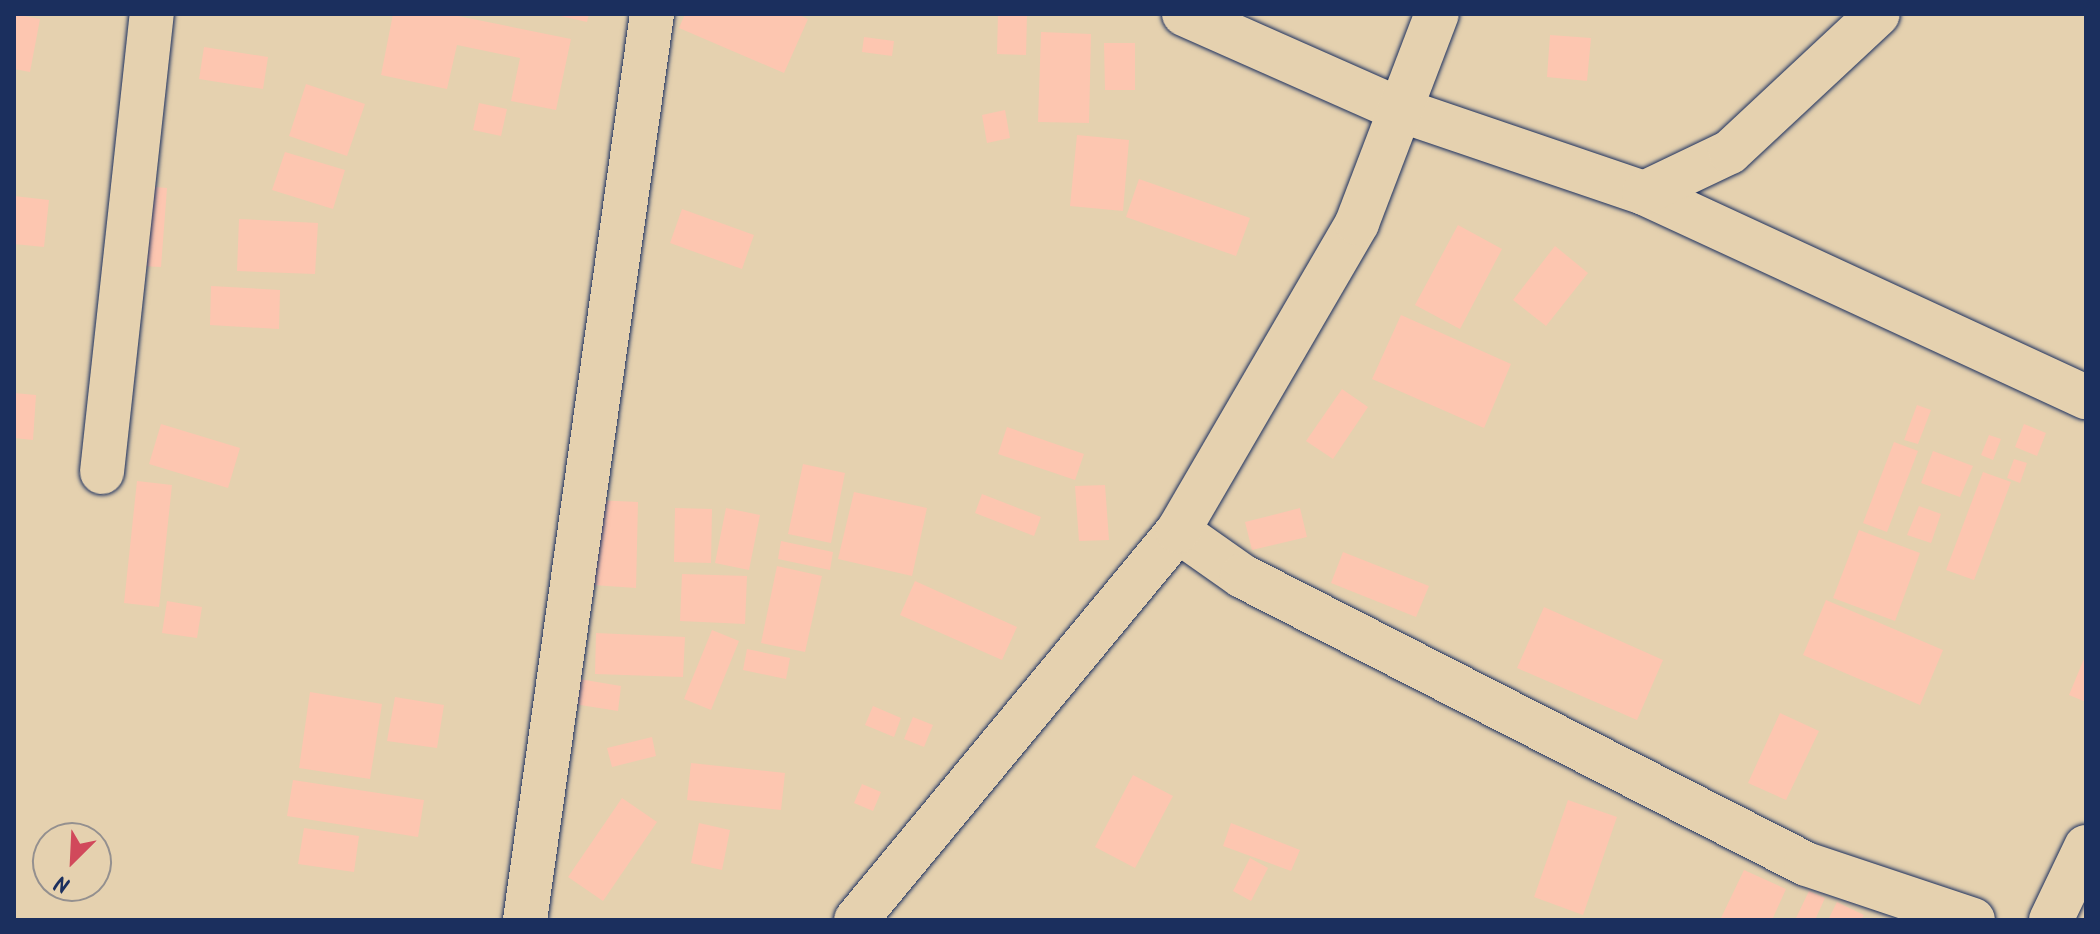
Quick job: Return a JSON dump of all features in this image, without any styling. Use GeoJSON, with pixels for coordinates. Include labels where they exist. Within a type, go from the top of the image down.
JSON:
{"type":"FeatureCollection","features":[{"type":"Feature","properties":{"kind":"street"},"geometry":{"type":"LineString","coordinates":[[102,472],[152,14]]}},
{"type":"Feature","properties":{"kind":"street"},"geometry":{"type":"LineString","coordinates":[[525,920],[652,14]]}},
{"type":"Feature","properties":{"kind":"street"},"geometry":{"type":"LineString","coordinates":[[1184,14],[1403,111],[1644,193],[2086,397]]}},
{"type":"Feature","properties":{"kind":"street"},"geometry":{"type":"LineString","coordinates":[[856,920],[1178,531],[1357,223],[1403,111],[1437,14]]}},
{"type":"Feature","properties":{"kind":"street"},"geometry":{"type":"LineString","coordinates":[[1644,193],[1730,152],[1878,14]]}},
{"type":"Feature","properties":{"kind":"street"},"geometry":{"type":"LineString","coordinates":[[1178,531],[1242,576],[1806,864],[1973,920]]}},
{"type":"Feature","properties":{"kind":"street"},"geometry":{"type":"LineString","coordinates":[[2051,920],[2086,847]]}},
{"type":"Feature","properties":{"kind":"building"},"geometry":{"type":"Polygon","coordinates":[[[14,14],[40,19],[30,72],[14,69],[14,14]]]}},
{"type":"Feature","properties":{"kind":"building"},"geometry":{"type":"Polygon","coordinates":[[[393,14],[448,14],[571,39],[556,110],[511,101],[520,58],[457,45],[447,89],[381,75],[393,14]]]}},
{"type":"Feature","properties":{"kind":"building"},"geometry":{"type":"Polygon","coordinates":[[[551,14],[589,14],[587,22],[551,14]]]}},
{"type":"Feature","properties":{"kind":"building"},"geometry":{"type":"Polygon","coordinates":[[[685,14],[797,14],[808,19],[784,73],[679,28],[685,14]]]}},
{"type":"Feature","properties":{"kind":"building"},"geometry":{"type":"Polygon","coordinates":[[[998,14],[1027,14],[1026,55],[997,54],[998,14]]]}},
{"type":"Feature","properties":{"kind":"building"},"geometry":{"type":"Polygon","coordinates":[[[1041,32],[1091,34],[1089,123],[1038,122],[1041,32]]]}},
{"type":"Feature","properties":{"kind":"building"},"geometry":{"type":"Polygon","coordinates":[[[1550,35],[1591,38],[1587,81],[1547,77],[1550,35]]]}},
{"type":"Feature","properties":{"kind":"building"},"geometry":{"type":"Polygon","coordinates":[[[864,37],[894,41],[892,56],[862,52],[864,37]]]}},
{"type":"Feature","properties":{"kind":"building"},"geometry":{"type":"Polygon","coordinates":[[[1104,43],[1135,43],[1135,90],[1105,90],[1104,43]]]}},
{"type":"Feature","properties":{"kind":"building"},"geometry":{"type":"Polygon","coordinates":[[[204,47],[268,57],[263,89],[199,79],[204,47]]]}},
{"type":"Feature","properties":{"kind":"building"},"geometry":{"type":"Polygon","coordinates":[[[306,84],[365,104],[347,156],[289,136],[306,84]]]}},
{"type":"Feature","properties":{"kind":"building"},"geometry":{"type":"Polygon","coordinates":[[[479,103],[507,109],[501,136],[473,130],[479,103]]]}},
{"type":"Feature","properties":{"kind":"building"},"geometry":{"type":"Polygon","coordinates":[[[1005,110],[1010,138],[987,143],[982,115],[1005,110]]]}},
{"type":"Feature","properties":{"kind":"building"},"geometry":{"type":"Polygon","coordinates":[[[1077,135],[1129,140],[1123,211],[1070,206],[1077,135]]]}},
{"type":"Feature","properties":{"kind":"building"},"geometry":{"type":"Polygon","coordinates":[[[285,152],[345,170],[333,209],[272,190],[285,152]]]}},
{"type":"Feature","properties":{"kind":"building"},"geometry":{"type":"Polygon","coordinates":[[[1139,179],[1250,218],[1236,256],[1126,217],[1139,179]]]}},
{"type":"Feature","properties":{"kind":"building"},"geometry":{"type":"Polygon","coordinates":[[[145,186],[167,188],[161,267],[140,266],[145,186]]]}},
{"type":"Feature","properties":{"kind":"building"},"geometry":{"type":"Polygon","coordinates":[[[14,196],[49,200],[44,247],[14,244],[14,196]]]}},
{"type":"Feature","properties":{"kind":"building"},"geometry":{"type":"Polygon","coordinates":[[[682,209],[754,235],[742,269],[670,243],[682,209]]]}},
{"type":"Feature","properties":{"kind":"building"},"geometry":{"type":"Polygon","coordinates":[[[239,219],[318,223],[315,274],[237,271],[239,219]]]}},
{"type":"Feature","properties":{"kind":"building"},"geometry":{"type":"Polygon","coordinates":[[[1458,225],[1502,249],[1460,329],[1415,305],[1458,225]]]}},
{"type":"Feature","properties":{"kind":"building"},"geometry":{"type":"Polygon","coordinates":[[[1555,246],[1588,273],[1546,326],[1513,300],[1555,246]]]}},
{"type":"Feature","properties":{"kind":"building"},"geometry":{"type":"Polygon","coordinates":[[[211,286],[280,290],[279,329],[210,325],[211,286]]]}},
{"type":"Feature","properties":{"kind":"building"},"geometry":{"type":"Polygon","coordinates":[[[1401,315],[1511,364],[1484,428],[1372,379],[1401,315]]]}},
{"type":"Feature","properties":{"kind":"building"},"geometry":{"type":"Polygon","coordinates":[[[1342,389],[1368,407],[1333,459],[1306,441],[1342,389]]]}},
{"type":"Feature","properties":{"kind":"building"},"geometry":{"type":"Polygon","coordinates":[[[14,393],[36,395],[33,440],[14,438],[14,393]]]}},
{"type":"Feature","properties":{"kind":"building"},"geometry":{"type":"Polygon","coordinates":[[[1917,405],[1931,410],[1918,444],[1904,440],[1917,405]]]}},
{"type":"Feature","properties":{"kind":"building"},"geometry":{"type":"Polygon","coordinates":[[[161,424],[240,448],[228,488],[149,464],[161,424]]]}},
{"type":"Feature","properties":{"kind":"building"},"geometry":{"type":"Polygon","coordinates":[[[2024,424],[2046,433],[2037,456],[2015,447],[2024,424]]]}},
{"type":"Feature","properties":{"kind":"building"},"geometry":{"type":"Polygon","coordinates":[[[1007,427],[1084,454],[1075,480],[998,454],[1007,427]]]}},
{"type":"Feature","properties":{"kind":"building"},"geometry":{"type":"Polygon","coordinates":[[[1989,435],[2001,439],[1993,460],[1981,455],[1989,435]]]}},
{"type":"Feature","properties":{"kind":"building"},"geometry":{"type":"Polygon","coordinates":[[[1894,442],[1918,451],[1887,532],[1863,523],[1894,442]]]}},
{"type":"Feature","properties":{"kind":"building"},"geometry":{"type":"Polygon","coordinates":[[[1933,451],[1973,466],[1960,497],[1921,483],[1933,451]]]}},
{"type":"Feature","properties":{"kind":"building"},"geometry":{"type":"Polygon","coordinates":[[[2014,459],[2027,463],[2020,483],[2007,478],[2014,459]]]}},
{"type":"Feature","properties":{"kind":"building"},"geometry":{"type":"Polygon","coordinates":[[[803,464],[845,473],[831,543],[788,534],[803,464]]]}},
{"type":"Feature","properties":{"kind":"building"},"geometry":{"type":"Polygon","coordinates":[[[1983,472],[2011,482],[1974,580],[1946,570],[1983,472]]]}},
{"type":"Feature","properties":{"kind":"building"},"geometry":{"type":"Polygon","coordinates":[[[137,481],[172,485],[159,607],[124,603],[137,481]]]}},
{"type":"Feature","properties":{"kind":"building"},"geometry":{"type":"Polygon","coordinates":[[[1105,485],[1109,540],[1079,541],[1075,486],[1105,485]]]}},
{"type":"Feature","properties":{"kind":"building"},"geometry":{"type":"Polygon","coordinates":[[[854,492],[927,508],[912,576],[838,559],[854,492]]]}},
{"type":"Feature","properties":{"kind":"building"},"geometry":{"type":"Polygon","coordinates":[[[982,494],[1041,517],[1034,536],[975,513],[982,494]]]}},
{"type":"Feature","properties":{"kind":"building"},"geometry":{"type":"Polygon","coordinates":[[[595,500],[638,502],[636,588],[593,585],[595,500]]]}},
{"type":"Feature","properties":{"kind":"building"},"geometry":{"type":"Polygon","coordinates":[[[1919,506],[1941,514],[1931,543],[1907,535],[1919,506]]]}},
{"type":"Feature","properties":{"kind":"building"},"geometry":{"type":"Polygon","coordinates":[[[675,508],[712,509],[711,563],[674,562],[675,508]]]}},
{"type":"Feature","properties":{"kind":"building"},"geometry":{"type":"Polygon","coordinates":[[[726,508],[760,515],[749,570],[715,563],[726,508]]]}},
{"type":"Feature","properties":{"kind":"building"},"geometry":{"type":"Polygon","coordinates":[[[1300,508],[1307,537],[1252,550],[1245,522],[1300,508]]]}},
{"type":"Feature","properties":{"kind":"building"},"geometry":{"type":"Polygon","coordinates":[[[1859,530],[1920,553],[1895,621],[1833,598],[1859,530]]]}},
{"type":"Feature","properties":{"kind":"building"},"geometry":{"type":"Polygon","coordinates":[[[781,541],[833,552],[830,570],[778,559],[781,541]]]}},
{"type":"Feature","properties":{"kind":"building"},"geometry":{"type":"Polygon","coordinates":[[[1343,552],[1429,586],[1416,617],[1331,583],[1343,552]]]}},
{"type":"Feature","properties":{"kind":"building"},"geometry":{"type":"Polygon","coordinates":[[[777,566],[822,576],[805,652],[761,643],[777,566]]]}},
{"type":"Feature","properties":{"kind":"building"},"geometry":{"type":"Polygon","coordinates":[[[682,574],[747,576],[745,624],[680,621],[682,574]]]}},
{"type":"Feature","properties":{"kind":"building"},"geometry":{"type":"Polygon","coordinates":[[[915,581],[1017,627],[1002,660],[900,615],[915,581]]]}},
{"type":"Feature","properties":{"kind":"building"},"geometry":{"type":"Polygon","coordinates":[[[1826,600],[1943,650],[1920,705],[1803,655],[1826,600]]]}},
{"type":"Feature","properties":{"kind":"building"},"geometry":{"type":"Polygon","coordinates":[[[167,601],[202,607],[197,638],[162,633],[167,601]]]}},
{"type":"Feature","properties":{"kind":"building"},"geometry":{"type":"Polygon","coordinates":[[[1544,607],[1663,660],[1637,720],[1517,668],[1544,607]]]}},
{"type":"Feature","properties":{"kind":"building"},"geometry":{"type":"Polygon","coordinates":[[[712,630],[739,641],[711,710],[684,699],[712,630]]]}},
{"type":"Feature","properties":{"kind":"building"},"geometry":{"type":"Polygon","coordinates":[[[596,633],[685,637],[683,677],[595,674],[596,633]]]}},
{"type":"Feature","properties":{"kind":"building"},"geometry":{"type":"Polygon","coordinates":[[[747,649],[790,658],[786,679],[743,670],[747,649]]]}},
{"type":"Feature","properties":{"kind":"building"},"geometry":{"type":"Polygon","coordinates":[[[2086,654],[2086,702],[2069,695],[2086,654]]]}},
{"type":"Feature","properties":{"kind":"building"},"geometry":{"type":"Polygon","coordinates":[[[579,679],[621,686],[618,711],[574,704],[579,679]]]}},
{"type":"Feature","properties":{"kind":"building"},"geometry":{"type":"Polygon","coordinates":[[[310,692],[382,704],[370,779],[299,768],[310,692]]]}},
{"type":"Feature","properties":{"kind":"building"},"geometry":{"type":"Polygon","coordinates":[[[395,697],[444,705],[437,748],[387,741],[395,697]]]}},
{"type":"Feature","properties":{"kind":"building"},"geometry":{"type":"Polygon","coordinates":[[[873,706],[901,718],[894,737],[865,725],[873,706]]]}},
{"type":"Feature","properties":{"kind":"building"},"geometry":{"type":"Polygon","coordinates":[[[1780,713],[1819,731],[1786,800],[1748,783],[1780,713]]]}},
{"type":"Feature","properties":{"kind":"building"},"geometry":{"type":"Polygon","coordinates":[[[913,717],[933,725],[924,747],[904,739],[913,717]]]}},
{"type":"Feature","properties":{"kind":"building"},"geometry":{"type":"Polygon","coordinates":[[[652,737],[656,756],[612,767],[607,748],[652,737]]]}},
{"type":"Feature","properties":{"kind":"building"},"geometry":{"type":"Polygon","coordinates":[[[691,763],[785,773],[781,810],[687,800],[691,763]]]}},
{"type":"Feature","properties":{"kind":"building"},"geometry":{"type":"Polygon","coordinates":[[[1133,775],[1173,796],[1135,868],[1095,847],[1133,775]]]}},
{"type":"Feature","properties":{"kind":"building"},"geometry":{"type":"Polygon","coordinates":[[[293,780],[424,800],[418,837],[287,816],[293,780]]]}},
{"type":"Feature","properties":{"kind":"building"},"geometry":{"type":"Polygon","coordinates":[[[862,784],[881,792],[873,811],[854,803],[862,784]]]}},
{"type":"Feature","properties":{"kind":"building"},"geometry":{"type":"Polygon","coordinates":[[[622,798],[657,822],[603,901],[568,877],[622,798]]]}},
{"type":"Feature","properties":{"kind":"building"},"geometry":{"type":"Polygon","coordinates":[[[1568,800],[1617,817],[1583,915],[1534,897],[1568,800]]]}},
{"type":"Feature","properties":{"kind":"building"},"geometry":{"type":"Polygon","coordinates":[[[699,823],[730,830],[722,870],[691,863],[699,823]]]}},
{"type":"Feature","properties":{"kind":"building"},"geometry":{"type":"Polygon","coordinates":[[[1231,823],[1300,850],[1291,871],[1223,846],[1231,823]]]}},
{"type":"Feature","properties":{"kind":"building"},"geometry":{"type":"Polygon","coordinates":[[[304,828],[359,836],[354,872],[298,864],[304,828]]]}},
{"type":"Feature","properties":{"kind":"building"},"geometry":{"type":"Polygon","coordinates":[[[1250,858],[1268,868],[1251,901],[1233,891],[1250,858]]]}},
{"type":"Feature","properties":{"kind":"building"},"geometry":{"type":"Polygon","coordinates":[[[1744,870],[1786,889],[1772,920],[1720,920],[1744,870]]]}},
{"type":"Feature","properties":{"kind":"building"},"geometry":{"type":"Polygon","coordinates":[[[1809,891],[1825,898],[1815,920],[1795,920],[1809,891]]]}},
{"type":"Feature","properties":{"kind":"building"},"geometry":{"type":"Polygon","coordinates":[[[1837,902],[1864,915],[1861,920],[1828,920],[1837,902]]]}}]}
